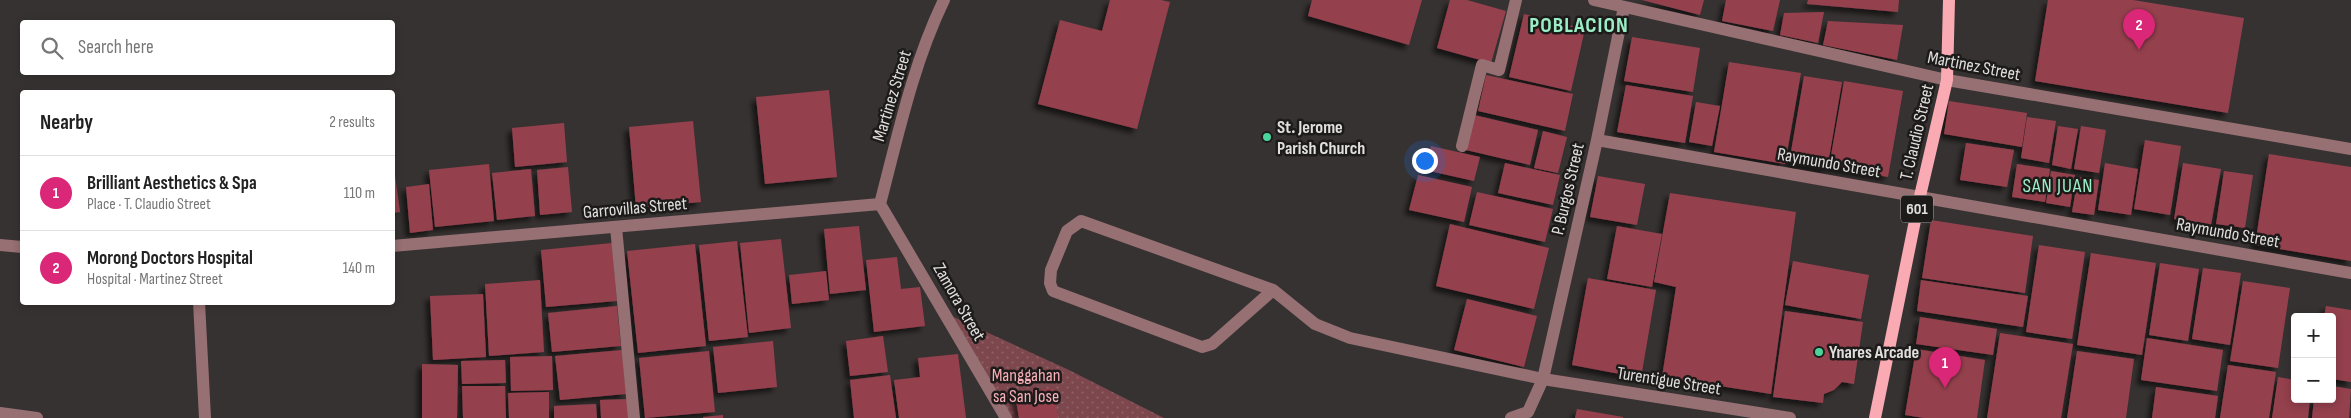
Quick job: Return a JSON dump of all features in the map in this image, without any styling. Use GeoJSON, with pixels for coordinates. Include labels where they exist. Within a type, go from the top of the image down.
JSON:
{"type":"FeatureCollection","features":[{"type":"Feature","properties":{"kind":"main road","name":"T. Claudio Street"},"geometry":{"type":"LineString","coordinates":[[1875,418],[1920,196],[1947,80],[1949,0]]}},
{"type":"Feature","properties":{"kind":"street","name":"Martinez Street"},"geometry":{"type":"LineString","coordinates":[[880,204],[904,108],[934,22],[944,0]]}},
{"type":"Feature","properties":{"kind":"street"},"geometry":{"type":"LineString","coordinates":[[1462,146],[1482,65],[1499,70],[1516,0]]}},
{"type":"Feature","properties":{"kind":"street","name":"Martinez Street"},"geometry":{"type":"LineString","coordinates":[[1594,0],[1947,80],[2351,149]]}},
{"type":"Feature","properties":{"kind":"street","name":"P. Burgos Street"},"geometry":{"type":"LineString","coordinates":[[1511,418],[1528,412],[1543,379],[1597,140],[1624,7]]}},
{"type":"Feature","properties":{"kind":"street","name":"Raymundo Street"},"geometry":{"type":"LineString","coordinates":[[1597,140],[2351,272]]}},
{"type":"Feature","properties":{"kind":"street","name":"Garrovillas Street"},"geometry":{"type":"LineString","coordinates":[[395,246],[880,204]]}},
{"type":"Feature","properties":{"kind":"street","name":"Zamora Street"},"geometry":{"type":"LineString","coordinates":[[880,204],[1006,418]]}},
{"type":"Feature","properties":{"kind":"street","name":"Turentigue Street"},"geometry":{"type":"LineString","coordinates":[[1273,290],[1212,344],[1206,347],[1053,292],[1050,287],[1049,277],[1067,231],[1081,221],[1273,290],[1315,324],[1350,338],[1543,379],[1790,418]]}},
{"type":"Feature","properties":{"kind":"street"},"geometry":{"type":"LineString","coordinates":[[616,227],[634,418]]}},
{"type":"Feature","properties":{"kind":"street"},"geometry":{"type":"LineString","coordinates":[[0,245],[20,247]]}},
{"type":"Feature","properties":{"kind":"street"},"geometry":{"type":"LineString","coordinates":[[199,305],[204,418]]}},
{"type":"Feature","properties":{"kind":"street"},"geometry":{"type":"LineString","coordinates":[[0,413],[37,418]]}},
{"type":"Feature","properties":{"kind":"green space","name":"Manggahan sa San Jose"},"geometry":{"type":"Polygon","coordinates":[[[947,314],[1069,370],[1164,418],[1006,418],[947,314]]]}},
{"type":"Feature","properties":{"kind":"building"},"geometry":{"type":"Polygon","coordinates":[[[1110,0],[1161,0],[1170,2],[1137,129],[1038,104],[1060,20],[1102,31],[1110,0]]]}},
{"type":"Feature","properties":{"kind":"building"},"geometry":{"type":"Polygon","coordinates":[[[1312,0],[1422,0],[1409,45],[1308,16],[1312,0]]]}},
{"type":"Feature","properties":{"kind":"building"},"geometry":{"type":"Polygon","coordinates":[[[1450,0],[1467,0],[1506,11],[1491,63],[1437,48],[1450,0]]]}},
{"type":"Feature","properties":{"kind":"building"},"geometry":{"type":"Polygon","coordinates":[[[1642,0],[1704,0],[1700,15],[1642,0]]]}},
{"type":"Feature","properties":{"kind":"building"},"geometry":{"type":"Polygon","coordinates":[[[1726,0],[1780,0],[1773,31],[1722,21],[1726,0]]]}},
{"type":"Feature","properties":{"kind":"building"},"geometry":{"type":"Polygon","coordinates":[[[1808,0],[1899,0],[1898,12],[1807,4],[1808,0]]]}},
{"type":"Feature","properties":{"kind":"building"},"geometry":{"type":"Polygon","coordinates":[[[2048,0],[2133,0],[2244,18],[2228,113],[2035,81],[2048,0]]]}},
{"type":"Feature","properties":{"kind":"building"},"geometry":{"type":"Polygon","coordinates":[[[1824,12],[1818,43],[1780,35],[1784,13],[1824,12]]]}},
{"type":"Feature","properties":{"kind":"building"},"geometry":{"type":"Polygon","coordinates":[[[1524,14],[1585,29],[1571,91],[1509,77],[1524,14]]]}},
{"type":"Feature","properties":{"kind":"building"},"geometry":{"type":"Polygon","coordinates":[[[1828,21],[1903,25],[1897,60],[1823,45],[1828,21]]]}},
{"type":"Feature","properties":{"kind":"building"},"geometry":{"type":"Polygon","coordinates":[[[1632,37],[1700,48],[1693,92],[1624,81],[1632,37]]]}},
{"type":"Feature","properties":{"kind":"building"},"geometry":{"type":"Polygon","coordinates":[[[1729,62],[1801,73],[1785,164],[1714,152],[1729,62]]]}},
{"type":"Feature","properties":{"kind":"building"},"geometry":{"type":"Polygon","coordinates":[[[1486,75],[1573,94],[1565,131],[1478,111],[1486,75]]]}},
{"type":"Feature","properties":{"kind":"building"},"geometry":{"type":"Polygon","coordinates":[[[1804,76],[1842,82],[1827,170],[1789,163],[1804,76]]]}},
{"type":"Feature","properties":{"kind":"building"},"geometry":{"type":"Polygon","coordinates":[[[1844,81],[1903,91],[1888,177],[1829,167],[1844,81]]]}},
{"type":"Feature","properties":{"kind":"building"},"geometry":{"type":"Polygon","coordinates":[[[1626,85],[1693,96],[1685,143],[1617,132],[1626,85]]]}},
{"type":"Feature","properties":{"kind":"building"},"geometry":{"type":"Polygon","coordinates":[[[829,90],[837,177],[765,184],[756,97],[829,90]]]}},
{"type":"Feature","properties":{"kind":"building"},"geometry":{"type":"Polygon","coordinates":[[[1949,101],[2027,113],[2022,147],[1944,134],[1949,101]]]}},
{"type":"Feature","properties":{"kind":"building"},"geometry":{"type":"Polygon","coordinates":[[[1696,102],[1720,106],[1712,146],[1689,142],[1696,102]]]}},
{"type":"Feature","properties":{"kind":"building"},"geometry":{"type":"Polygon","coordinates":[[[1474,115],[1538,130],[1530,165],[1466,150],[1474,115]]]}},
{"type":"Feature","properties":{"kind":"building"},"geometry":{"type":"Polygon","coordinates":[[[2027,117],[2056,121],[2049,163],[2021,158],[2027,117]]]}},
{"type":"Feature","properties":{"kind":"building"},"geometry":{"type":"Polygon","coordinates":[[[693,121],[701,202],[636,208],[629,127],[693,121]]]}},
{"type":"Feature","properties":{"kind":"building"},"geometry":{"type":"Polygon","coordinates":[[[564,123],[567,162],[515,167],[512,128],[564,123]]]}},
{"type":"Feature","properties":{"kind":"building"},"geometry":{"type":"Polygon","coordinates":[[[2058,126],[2078,129],[2071,169],[2052,165],[2058,126]]]}},
{"type":"Feature","properties":{"kind":"building"},"geometry":{"type":"Polygon","coordinates":[[[2081,126],[2106,130],[2099,173],[2074,169],[2081,126]]]}},
{"type":"Feature","properties":{"kind":"building"},"geometry":{"type":"Polygon","coordinates":[[[1543,131],[1567,137],[1558,173],[1534,168],[1543,131]]]}},
{"type":"Feature","properties":{"kind":"building"},"geometry":{"type":"Polygon","coordinates":[[[2145,140],[2181,146],[2170,215],[2134,209],[2145,140]]]}},
{"type":"Feature","properties":{"kind":"building"},"geometry":{"type":"Polygon","coordinates":[[[1966,143],[2014,150],[2007,187],[1960,180],[1966,143]]]}},
{"type":"Feature","properties":{"kind":"building"},"geometry":{"type":"Polygon","coordinates":[[[1431,146],[1480,157],[1474,181],[1425,170],[1431,146]]]}},
{"type":"Feature","properties":{"kind":"building"},"geometry":{"type":"Polygon","coordinates":[[[2269,154],[2351,167],[2351,261],[2255,245],[2269,154]]]}},
{"type":"Feature","properties":{"kind":"building"},"geometry":{"type":"Polygon","coordinates":[[[1505,163],[1560,175],[1553,205],[1498,193],[1505,163]]]}},
{"type":"Feature","properties":{"kind":"building"},"geometry":{"type":"Polygon","coordinates":[[[2105,163],[2138,169],[2131,215],[2098,210],[2105,163]]]}},
{"type":"Feature","properties":{"kind":"building"},"geometry":{"type":"Polygon","coordinates":[[[2183,163],[2221,169],[2211,225],[2174,219],[2183,163]]]}},
{"type":"Feature","properties":{"kind":"building"},"geometry":{"type":"Polygon","coordinates":[[[489,164],[494,221],[435,227],[429,170],[489,164]]]}},
{"type":"Feature","properties":{"kind":"building"},"geometry":{"type":"Polygon","coordinates":[[[2017,164],[2050,169],[2045,202],[2012,197],[2017,164]]]}},
{"type":"Feature","properties":{"kind":"building"},"geometry":{"type":"Polygon","coordinates":[[[568,167],[572,212],[540,215],[537,170],[568,167]]]}},
{"type":"Feature","properties":{"kind":"building"},"geometry":{"type":"Polygon","coordinates":[[[531,169],[535,216],[497,220],[492,173],[531,169]]]}},
{"type":"Feature","properties":{"kind":"building"},"geometry":{"type":"Polygon","coordinates":[[[2051,171],[2075,175],[2070,207],[2046,203],[2051,171]]]}},
{"type":"Feature","properties":{"kind":"building"},"geometry":{"type":"Polygon","coordinates":[[[2224,171],[2253,175],[2245,228],[2216,224],[2224,171]]]}},
{"type":"Feature","properties":{"kind":"building"},"geometry":{"type":"Polygon","coordinates":[[[395,175],[400,212],[395,213],[395,175]]]}},
{"type":"Feature","properties":{"kind":"building"},"geometry":{"type":"Polygon","coordinates":[[[1418,175],[1472,187],[1464,222],[1409,210],[1418,175]]]}},
{"type":"Feature","properties":{"kind":"building"},"geometry":{"type":"Polygon","coordinates":[[[1598,176],[1645,184],[1637,225],[1590,217],[1598,176]]]}},
{"type":"Feature","properties":{"kind":"building"},"geometry":{"type":"Polygon","coordinates":[[[2078,177],[2099,180],[2094,215],[2072,212],[2078,177]]]}},
{"type":"Feature","properties":{"kind":"building"},"geometry":{"type":"Polygon","coordinates":[[[429,184],[433,230],[410,233],[406,187],[429,184]]]}},
{"type":"Feature","properties":{"kind":"building"},"geometry":{"type":"Polygon","coordinates":[[[1477,192],[1553,209],[1545,242],[1469,225],[1477,192]]]}},
{"type":"Feature","properties":{"kind":"building"},"geometry":{"type":"Polygon","coordinates":[[[1670,193],[1796,212],[1771,394],[1662,377],[1676,287],[1654,282],[1670,193]]]}},
{"type":"Feature","properties":{"kind":"building"},"geometry":{"type":"Polygon","coordinates":[[[1931,220],[2033,236],[2025,293],[1922,278],[1931,220]]]}},
{"type":"Feature","properties":{"kind":"building"},"geometry":{"type":"Polygon","coordinates":[[[1450,224],[1549,248],[1534,309],[1436,286],[1450,224]]]}},
{"type":"Feature","properties":{"kind":"building"},"geometry":{"type":"Polygon","coordinates":[[[859,226],[866,290],[830,294],[824,229],[859,226]]]}},
{"type":"Feature","properties":{"kind":"building"},"geometry":{"type":"Polygon","coordinates":[[[1617,226],[1662,234],[1652,287],[1607,279],[1617,226]]]}},
{"type":"Feature","properties":{"kind":"building"},"geometry":{"type":"Polygon","coordinates":[[[781,239],[791,328],[749,333],[740,243],[781,239]]]}},
{"type":"Feature","properties":{"kind":"building"},"geometry":{"type":"Polygon","coordinates":[[[737,241],[748,337],[709,341],[699,245],[737,241]]]}},
{"type":"Feature","properties":{"kind":"building"},"geometry":{"type":"Polygon","coordinates":[[[612,243],[617,301],[546,307],[541,250],[612,243]]]}},
{"type":"Feature","properties":{"kind":"building"},"geometry":{"type":"Polygon","coordinates":[[[695,244],[706,346],[638,353],[627,251],[695,244]]]}},
{"type":"Feature","properties":{"kind":"building"},"geometry":{"type":"Polygon","coordinates":[[[2039,245],[2085,252],[2072,339],[2026,332],[2039,245]]]}},
{"type":"Feature","properties":{"kind":"building"},"geometry":{"type":"Polygon","coordinates":[[[2091,253],[2156,263],[2142,355],[2077,345],[2091,253]]]}},
{"type":"Feature","properties":{"kind":"building"},"geometry":{"type":"Polygon","coordinates":[[[897,257],[901,289],[920,287],[925,326],[874,332],[866,260],[897,257]]]}},
{"type":"Feature","properties":{"kind":"building"},"geometry":{"type":"Polygon","coordinates":[[[1793,261],[1869,275],[1861,319],[1785,305],[1793,261]]]}},
{"type":"Feature","properties":{"kind":"building"},"geometry":{"type":"Polygon","coordinates":[[[2160,263],[2199,269],[2188,341],[2149,335],[2160,263]]]}},
{"type":"Feature","properties":{"kind":"building"},"geometry":{"type":"Polygon","coordinates":[[[2203,268],[2241,273],[2230,345],[2192,339],[2203,268]]]}},
{"type":"Feature","properties":{"kind":"building"},"geometry":{"type":"Polygon","coordinates":[[[826,271],[829,300],[792,304],[789,275],[826,271]]]}},
{"type":"Feature","properties":{"kind":"building"},"geometry":{"type":"Polygon","coordinates":[[[1588,278],[1656,290],[1641,378],[1572,365],[1588,278]]]}},
{"type":"Feature","properties":{"kind":"building"},"geometry":{"type":"Polygon","coordinates":[[[540,280],[544,352],[489,356],[485,284],[540,280]]]}},
{"type":"Feature","properties":{"kind":"building"},"geometry":{"type":"Polygon","coordinates":[[[1921,280],[2028,296],[2023,327],[1917,311],[1921,280]]]}},
{"type":"Feature","properties":{"kind":"building"},"geometry":{"type":"Polygon","coordinates":[[[2243,281],[2290,288],[2278,368],[2230,361],[2243,281]]]}},
{"type":"Feature","properties":{"kind":"building"},"geometry":{"type":"Polygon","coordinates":[[[483,294],[486,357],[433,360],[430,296],[483,294]]]}},
{"type":"Feature","properties":{"kind":"building"},"geometry":{"type":"Polygon","coordinates":[[[1467,299],[1537,316],[1524,367],[1454,350],[1467,299]]]}},
{"type":"Feature","properties":{"kind":"building"},"geometry":{"type":"Polygon","coordinates":[[[617,306],[621,346],[552,352],[548,313],[617,306]]]}},
{"type":"Feature","properties":{"kind":"building"},"geometry":{"type":"Polygon","coordinates":[[[2326,306],[2351,310],[2351,382],[2336,380],[2336,313],[2325,313],[2326,306]]]}},
{"type":"Feature","properties":{"kind":"building","name":"Ynares Arcade"},"geometry":{"type":"Polygon","coordinates":[[[1785,311],[1863,322],[1854,384],[1842,382],[1834,390],[1824,394],[1823,403],[1773,397],[1785,311]]]}},
{"type":"Feature","properties":{"kind":"building"},"geometry":{"type":"Polygon","coordinates":[[[1920,317],[1997,329],[1993,355],[1916,344],[1920,317]]]}},
{"type":"Feature","properties":{"kind":"building"},"geometry":{"type":"Polygon","coordinates":[[[2000,333],[2073,344],[2061,418],[1987,418],[2000,333]]]}},
{"type":"Feature","properties":{"kind":"building"},"geometry":{"type":"Polygon","coordinates":[[[883,336],[888,372],[850,376],[846,341],[883,336]]]}},
{"type":"Feature","properties":{"kind":"building"},"geometry":{"type":"Polygon","coordinates":[[[2147,338],[2223,350],[2217,391],[2141,380],[2147,338]]]}},
{"type":"Feature","properties":{"kind":"building"},"geometry":{"type":"Polygon","coordinates":[[[773,341],[777,387],[718,393],[713,347],[773,341]]]}},
{"type":"Feature","properties":{"kind":"building"},"geometry":{"type":"Polygon","coordinates":[[[1916,349],[1985,360],[1977,418],[1924,418],[1905,415],[1916,349]]]}},
{"type":"Feature","properties":{"kind":"building"},"geometry":{"type":"Polygon","coordinates":[[[622,350],[626,394],[560,400],[555,356],[622,350]]]}},
{"type":"Feature","properties":{"kind":"building"},"geometry":{"type":"Polygon","coordinates":[[[709,351],[715,412],[645,418],[639,358],[709,351]]]}},
{"type":"Feature","properties":{"kind":"building"},"geometry":{"type":"Polygon","coordinates":[[[2077,351],[2134,359],[2126,418],[2067,418],[2077,351]]]}},
{"type":"Feature","properties":{"kind":"building"},"geometry":{"type":"Polygon","coordinates":[[[958,354],[966,418],[899,418],[894,380],[920,377],[918,358],[958,354]]]}},
{"type":"Feature","properties":{"kind":"building"},"geometry":{"type":"Polygon","coordinates":[[[552,356],[553,390],[511,391],[510,357],[552,356]]]}},
{"type":"Feature","properties":{"kind":"building"},"geometry":{"type":"Polygon","coordinates":[[[505,360],[506,383],[462,384],[461,361],[505,360]]]}},
{"type":"Feature","properties":{"kind":"building"},"geometry":{"type":"Polygon","coordinates":[[[422,364],[458,365],[457,418],[422,418],[422,364]]]}},
{"type":"Feature","properties":{"kind":"building"},"geometry":{"type":"Polygon","coordinates":[[[2228,365],[2276,372],[2269,418],[2220,418],[2228,365]]]}},
{"type":"Feature","properties":{"kind":"building"},"geometry":{"type":"Polygon","coordinates":[[[890,375],[896,418],[854,418],[850,380],[890,375]]]}},
{"type":"Feature","properties":{"kind":"building"},"geometry":{"type":"Polygon","coordinates":[[[2278,377],[2291,379],[2291,403],[2310,403],[2308,418],[2272,418],[2278,377]]]}},
{"type":"Feature","properties":{"kind":"building"},"geometry":{"type":"Polygon","coordinates":[[[462,386],[505,386],[506,418],[463,418],[462,386]]]}},
{"type":"Feature","properties":{"kind":"building"},"geometry":{"type":"Polygon","coordinates":[[[2156,387],[2218,396],[2215,418],[2152,418],[2156,387]]]}},
{"type":"Feature","properties":{"kind":"building"},"geometry":{"type":"Polygon","coordinates":[[[2336,387],[2351,389],[2349,418],[2312,418],[2314,403],[2336,403],[2336,387]]]}},
{"type":"Feature","properties":{"kind":"building"},"geometry":{"type":"Polygon","coordinates":[[[1053,388],[1058,418],[1019,418],[1015,394],[1053,388]]]}},
{"type":"Feature","properties":{"kind":"building"},"geometry":{"type":"Polygon","coordinates":[[[549,392],[549,418],[509,418],[508,393],[549,392]]]}},
{"type":"Feature","properties":{"kind":"building"},"geometry":{"type":"Polygon","coordinates":[[[629,399],[630,418],[601,418],[600,400],[629,399]]]}},
{"type":"Feature","properties":{"kind":"building"},"geometry":{"type":"Polygon","coordinates":[[[596,404],[597,418],[554,418],[554,406],[596,404]]]}},
{"type":"Feature","properties":{"kind":"building"},"geometry":{"type":"Polygon","coordinates":[[[1577,409],[1623,417],[1623,418],[1575,418],[1577,409]]]}},
{"type":"Feature","properties":{"kind":"building"},"geometry":{"type":"Polygon","coordinates":[[[723,415],[723,418],[703,418],[703,417],[723,415]]]}},
{"type":"Feature","properties":{"kind":"place","name":"Morong Doctors Hospital"},"geometry":{"type":"Point","coordinates":[2139,50]}},
{"type":"Feature","properties":{"kind":"place","name":"St. Jerome Parish Church"},"geometry":{"type":"Point","coordinates":[1267,137]}},
{"type":"Feature","properties":{"kind":"place","name":"Ynares Arcade"},"geometry":{"type":"Point","coordinates":[1819,352]}},
{"type":"Feature","properties":{"kind":"place","name":"Brilliant Aesthetics & Spa"},"geometry":{"type":"Point","coordinates":[1945,388]}},
{"type":"Feature","properties":{"kind":"district","name":"POBLACION"},"geometry":{"type":"Point","coordinates":[1579,25]}},
{"type":"Feature","properties":{"kind":"district","name":"SAN JUAN"},"geometry":{"type":"Point","coordinates":[2058,186]}}]}
